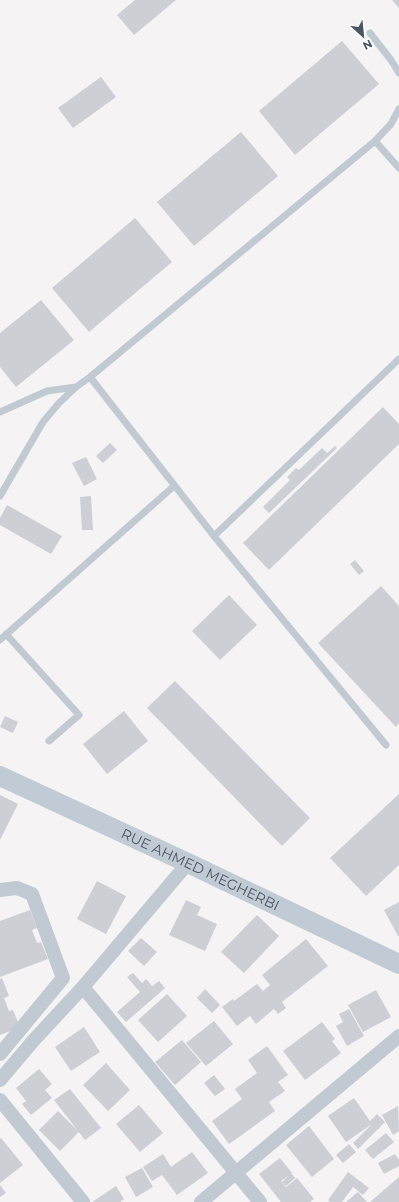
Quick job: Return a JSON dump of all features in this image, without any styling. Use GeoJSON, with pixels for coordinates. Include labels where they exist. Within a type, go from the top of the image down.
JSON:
{"type":"FeatureCollection","features":[{"type":"Feature","properties":{"kind":"main road","name":"RUE AHMED MEGHERBI"},"geometry":{"type":"LineString","coordinates":[[0,776],[188,863],[399,964]]}},
{"type":"Feature","properties":{"kind":"street"},"geometry":{"type":"LineString","coordinates":[[0,1080],[33,1041],[83,987],[188,863]]}},
{"type":"Feature","properties":{"kind":"street"},"geometry":{"type":"LineString","coordinates":[[0,890],[17,888],[32,894],[63,978],[0,1054]]}},
{"type":"Feature","properties":{"kind":"street"},"geometry":{"type":"LineString","coordinates":[[83,987],[260,1202]]}},
{"type":"Feature","properties":{"kind":"street"},"geometry":{"type":"LineString","coordinates":[[201,1202],[399,1036]]}},
{"type":"Feature","properties":{"kind":"street"},"geometry":{"type":"LineString","coordinates":[[0,1100],[83,1202]]}},
{"type":"Feature","properties":{"kind":"lane"},"geometry":{"type":"LineString","coordinates":[[370,33],[399,73]]}},
{"type":"Feature","properties":{"kind":"lane"},"geometry":{"type":"LineString","coordinates":[[0,496],[43,422],[59,403],[76,387],[375,141],[391,124],[399,109]]}},
{"type":"Feature","properties":{"kind":"lane"},"geometry":{"type":"LineString","coordinates":[[375,141],[399,168]]}},
{"type":"Feature","properties":{"kind":"lane"},"geometry":{"type":"LineString","coordinates":[[214,536],[399,359]]}},
{"type":"Feature","properties":{"kind":"lane"},"geometry":{"type":"LineString","coordinates":[[90,377],[214,536],[386,745]]}},
{"type":"Feature","properties":{"kind":"lane"},"geometry":{"type":"LineString","coordinates":[[0,412],[47,391],[76,387]]}},
{"type":"Feature","properties":{"kind":"lane"},"geometry":{"type":"LineString","coordinates":[[0,640],[174,486]]}},
{"type":"Feature","properties":{"kind":"lane"},"geometry":{"type":"LineString","coordinates":[[6,634],[79,715],[49,740]]}},
{"type":"Feature","properties":{"kind":"building"},"geometry":{"type":"Polygon","coordinates":[[[135,0],[176,0],[134,35],[117,15],[135,0]]]}},
{"type":"Feature","properties":{"kind":"building"},"geometry":{"type":"Polygon","coordinates":[[[392,0],[399,0],[399,8],[392,0]]]}},
{"type":"Feature","properties":{"kind":"building"},"geometry":{"type":"Polygon","coordinates":[[[342,41],[379,84],[295,155],[259,111],[342,41]]]}},
{"type":"Feature","properties":{"kind":"building"},"geometry":{"type":"Polygon","coordinates":[[[101,77],[116,97],[73,128],[58,108],[101,77]]]}},
{"type":"Feature","properties":{"kind":"building"},"geometry":{"type":"Polygon","coordinates":[[[241,132],[278,176],[194,246],[157,202],[241,132]]]}},
{"type":"Feature","properties":{"kind":"building"},"geometry":{"type":"Polygon","coordinates":[[[135,218],[172,262],[89,332],[52,288],[135,218]]]}},
{"type":"Feature","properties":{"kind":"building"},"geometry":{"type":"Polygon","coordinates":[[[41,300],[74,340],[16,387],[0,367],[0,333],[41,300]]]}},
{"type":"Feature","properties":{"kind":"building"},"geometry":{"type":"Polygon","coordinates":[[[383,407],[399,424],[399,444],[269,570],[243,543],[383,407]]]}},
{"type":"Feature","properties":{"kind":"building"},"geometry":{"type":"Polygon","coordinates":[[[110,443],[117,450],[103,463],[96,456],[110,443]]]}},
{"type":"Feature","properties":{"kind":"building"},"geometry":{"type":"Polygon","coordinates":[[[335,446],[337,448],[269,513],[263,507],[290,480],[287,477],[296,468],[299,470],[322,448],[327,453],[335,446]]]}},
{"type":"Feature","properties":{"kind":"building"},"geometry":{"type":"Polygon","coordinates":[[[86,457],[97,479],[84,486],[72,463],[86,457]]]}},
{"type":"Feature","properties":{"kind":"building"},"geometry":{"type":"Polygon","coordinates":[[[91,496],[93,530],[82,530],[80,497],[91,496]]]}},
{"type":"Feature","properties":{"kind":"building"},"geometry":{"type":"Polygon","coordinates":[[[7,505],[62,536],[51,554],[0,525],[0,518],[7,505]]]}},
{"type":"Feature","properties":{"kind":"building"},"geometry":{"type":"Polygon","coordinates":[[[355,560],[364,571],[359,575],[350,564],[355,560]]]}},
{"type":"Feature","properties":{"kind":"building"},"geometry":{"type":"Polygon","coordinates":[[[381,586],[399,606],[399,723],[396,727],[318,643],[381,586]]]}},
{"type":"Feature","properties":{"kind":"building"},"geometry":{"type":"Polygon","coordinates":[[[229,595],[257,625],[220,660],[192,631],[229,595]]]}},
{"type":"Feature","properties":{"kind":"building"},"geometry":{"type":"Polygon","coordinates":[[[175,681],[310,818],[282,846],[147,708],[175,681]]]}},
{"type":"Feature","properties":{"kind":"building"},"geometry":{"type":"Polygon","coordinates":[[[124,711],[148,741],[107,774],[83,744],[124,711]]]}},
{"type":"Feature","properties":{"kind":"building"},"geometry":{"type":"Polygon","coordinates":[[[5,716],[18,722],[13,733],[0,727],[5,716]]]}},
{"type":"Feature","properties":{"kind":"building"},"geometry":{"type":"Polygon","coordinates":[[[399,794],[399,865],[366,896],[330,858],[399,794]]]}},
{"type":"Feature","properties":{"kind":"building"},"geometry":{"type":"Polygon","coordinates":[[[0,795],[18,804],[0,840],[0,795]]]}},
{"type":"Feature","properties":{"kind":"building"},"geometry":{"type":"Polygon","coordinates":[[[97,881],[126,896],[106,934],[77,919],[97,881]]]}},
{"type":"Feature","properties":{"kind":"building"},"geometry":{"type":"Polygon","coordinates":[[[186,900],[201,907],[197,915],[217,924],[205,951],[169,935],[186,900]]]}},
{"type":"Feature","properties":{"kind":"building"},"geometry":{"type":"Polygon","coordinates":[[[399,902],[399,936],[398,936],[384,910],[399,902]]]}},
{"type":"Feature","properties":{"kind":"building"},"geometry":{"type":"Polygon","coordinates":[[[30,910],[37,928],[32,930],[37,943],[41,942],[48,959],[0,977],[0,921],[30,910]]]}},
{"type":"Feature","properties":{"kind":"building"},"geometry":{"type":"Polygon","coordinates":[[[257,915],[279,936],[244,973],[221,952],[257,915]]]}},
{"type":"Feature","properties":{"kind":"building"},"geometry":{"type":"Polygon","coordinates":[[[141,938],[157,952],[144,966],[128,951],[141,938]]]}},
{"type":"Feature","properties":{"kind":"building"},"geometry":{"type":"Polygon","coordinates":[[[306,939],[328,966],[282,1002],[286,1008],[278,1014],[274,1009],[256,1024],[250,1016],[237,1026],[222,1007],[233,999],[234,1001],[257,984],[263,991],[270,985],[262,975],[306,939]]]}},
{"type":"Feature","properties":{"kind":"building"},"geometry":{"type":"Polygon","coordinates":[[[133,973],[142,983],[146,979],[152,986],[159,981],[165,988],[126,1022],[117,1012],[140,992],[127,977],[133,973]]]}},
{"type":"Feature","properties":{"kind":"building"},"geometry":{"type":"Polygon","coordinates":[[[2,978],[9,996],[4,998],[9,1011],[13,1010],[20,1027],[0,1035],[0,979],[2,978]]]}},
{"type":"Feature","properties":{"kind":"building"},"geometry":{"type":"Polygon","coordinates":[[[205,989],[220,1005],[212,1013],[197,998],[205,989]]]}},
{"type":"Feature","properties":{"kind":"building"},"geometry":{"type":"Polygon","coordinates":[[[376,990],[391,1017],[363,1032],[348,1005],[376,990]]]}},
{"type":"Feature","properties":{"kind":"building"},"geometry":{"type":"Polygon","coordinates":[[[167,994],[187,1016],[158,1042],[138,1020],[167,994]]]}},
{"type":"Feature","properties":{"kind":"building"},"geometry":{"type":"Polygon","coordinates":[[[349,1009],[364,1036],[347,1046],[336,1026],[343,1022],[339,1014],[349,1009]]]}},
{"type":"Feature","properties":{"kind":"building"},"geometry":{"type":"Polygon","coordinates":[[[214,1021],[233,1044],[206,1066],[186,1043],[214,1021]]]}},
{"type":"Feature","properties":{"kind":"building"},"geometry":{"type":"Polygon","coordinates":[[[322,1022],[335,1039],[332,1041],[341,1053],[305,1080],[283,1051],[322,1022]]]}},
{"type":"Feature","properties":{"kind":"building"},"geometry":{"type":"Polygon","coordinates":[[[84,1027],[100,1052],[71,1071],[55,1047],[84,1027]]]}},
{"type":"Feature","properties":{"kind":"building"},"geometry":{"type":"Polygon","coordinates":[[[182,1040],[201,1062],[175,1085],[155,1062],[182,1040]]]}},
{"type":"Feature","properties":{"kind":"building"},"geometry":{"type":"Polygon","coordinates":[[[267,1046],[288,1075],[278,1082],[285,1091],[269,1102],[275,1111],[229,1144],[212,1121],[242,1099],[235,1089],[257,1073],[248,1060],[267,1046]]]}},
{"type":"Feature","properties":{"kind":"building"},"geometry":{"type":"Polygon","coordinates":[[[106,1063],[130,1090],[108,1111],[83,1085],[106,1063]]]}},
{"type":"Feature","properties":{"kind":"building"},"geometry":{"type":"Polygon","coordinates":[[[39,1069],[52,1084],[45,1090],[52,1098],[31,1115],[22,1104],[26,1101],[16,1088],[39,1069]]]}},
{"type":"Feature","properties":{"kind":"building"},"geometry":{"type":"Polygon","coordinates":[[[214,1075],[225,1089],[215,1096],[204,1083],[214,1075]]]}},
{"type":"Feature","properties":{"kind":"building"},"geometry":{"type":"Polygon","coordinates":[[[70,1089],[101,1128],[85,1140],[54,1100],[70,1089]]]}},
{"type":"Feature","properties":{"kind":"building"},"geometry":{"type":"Polygon","coordinates":[[[354,1098],[370,1121],[377,1114],[385,1122],[358,1149],[353,1143],[372,1124],[346,1142],[328,1116],[354,1098]]]}},
{"type":"Feature","properties":{"kind":"building"},"geometry":{"type":"Polygon","coordinates":[[[139,1105],[163,1133],[140,1152],[116,1124],[139,1105]]]}},
{"type":"Feature","properties":{"kind":"building"},"geometry":{"type":"Polygon","coordinates":[[[398,1106],[399,1131],[393,1135],[382,1115],[398,1106]]]}},
{"type":"Feature","properties":{"kind":"building"},"geometry":{"type":"Polygon","coordinates":[[[58,1111],[79,1132],[60,1151],[39,1130],[58,1111]]]}},
{"type":"Feature","properties":{"kind":"building"},"geometry":{"type":"Polygon","coordinates":[[[309,1126],[334,1159],[312,1177],[286,1145],[309,1126]]]}},
{"type":"Feature","properties":{"kind":"building"},"geometry":{"type":"Polygon","coordinates":[[[386,1133],[394,1142],[373,1159],[365,1150],[386,1133]]]}},
{"type":"Feature","properties":{"kind":"building"},"geometry":{"type":"Polygon","coordinates":[[[1,1138],[23,1165],[0,1183],[0,1139],[1,1138]]]}},
{"type":"Feature","properties":{"kind":"building"},"geometry":{"type":"Polygon","coordinates":[[[349,1144],[356,1152],[343,1163],[336,1155],[349,1144]]]}},
{"type":"Feature","properties":{"kind":"building"},"geometry":{"type":"Polygon","coordinates":[[[192,1152],[208,1173],[177,1195],[162,1175],[152,1181],[143,1167],[163,1154],[171,1167],[192,1152]]]}},
{"type":"Feature","properties":{"kind":"building"},"geometry":{"type":"Polygon","coordinates":[[[395,1154],[399,1160],[399,1166],[384,1174],[378,1163],[395,1154]]]}},
{"type":"Feature","properties":{"kind":"building"},"geometry":{"type":"Polygon","coordinates":[[[280,1158],[292,1173],[281,1181],[286,1187],[297,1178],[314,1199],[310,1202],[281,1202],[259,1174],[280,1158]]]}},
{"type":"Feature","properties":{"kind":"building"},"geometry":{"type":"Polygon","coordinates":[[[142,1168],[153,1187],[136,1197],[125,1177],[142,1168]]]}},
{"type":"Feature","properties":{"kind":"building"},"geometry":{"type":"Polygon","coordinates":[[[348,1172],[369,1188],[363,1195],[353,1187],[342,1202],[330,1202],[328,1200],[348,1172]]]}},
{"type":"Feature","properties":{"kind":"building"},"geometry":{"type":"Polygon","coordinates":[[[291,1173],[295,1178],[286,1186],[282,1182],[291,1173]]]}},
{"type":"Feature","properties":{"kind":"building"},"geometry":{"type":"Polygon","coordinates":[[[399,1177],[399,1202],[370,1202],[399,1177]]]}},
{"type":"Feature","properties":{"kind":"building"},"geometry":{"type":"Polygon","coordinates":[[[0,1185],[6,1193],[0,1197],[0,1185]]]}},
{"type":"Feature","properties":{"kind":"building"},"geometry":{"type":"Polygon","coordinates":[[[116,1186],[124,1199],[120,1202],[92,1202],[116,1186]]]}},
{"type":"Feature","properties":{"kind":"building"},"geometry":{"type":"Polygon","coordinates":[[[358,1192],[367,1202],[346,1202],[358,1192]]]}}]}
